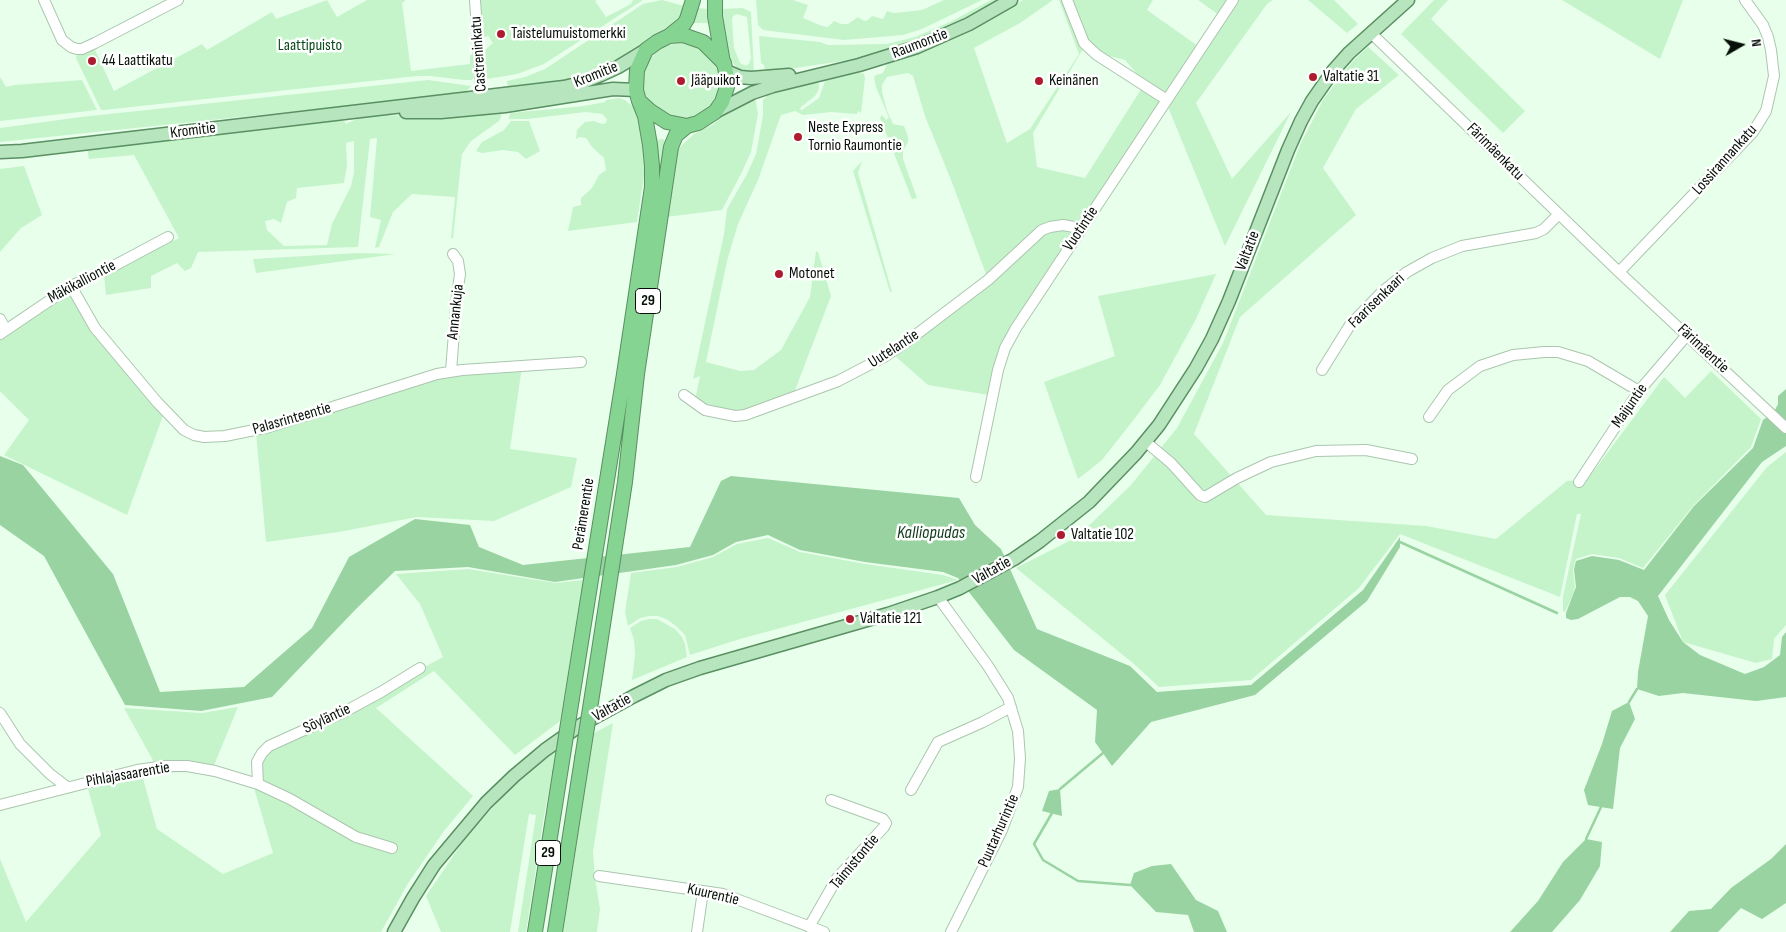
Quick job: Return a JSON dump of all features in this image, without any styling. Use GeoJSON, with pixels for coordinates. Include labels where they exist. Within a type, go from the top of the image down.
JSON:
{"type":"FeatureCollection","features":[{"type":"Feature","properties":{"kind":"highway"},"geometry":{"type":"LineString","coordinates":[[646,50],[684,24],[693,0]]}},
{"type":"Feature","properties":{"kind":"highway"},"geometry":{"type":"LineString","coordinates":[[715,0],[715,16],[727,78],[725,94],[715,112]]}},
{"type":"Feature","properties":{"kind":"highway"},"geometry":{"type":"LineString","coordinates":[[669,36],[683,35],[703,42],[725,67]]}},
{"type":"Feature","properties":{"kind":"highway","name":"29"},"geometry":{"type":"LineString","coordinates":[[638,96],[637,70],[646,50]]}},
{"type":"Feature","properties":{"kind":"highway"},"geometry":{"type":"LineString","coordinates":[[638,96],[650,111],[667,122],[687,126]]}},
{"type":"Feature","properties":{"kind":"highway","name":"Perämerentie"},"geometry":{"type":"LineString","coordinates":[[535,932],[652,187],[649,135],[638,96]]}},
{"type":"Feature","properties":{"kind":"highway","name":"29"},"geometry":{"type":"LineString","coordinates":[[555,932],[630,452],[636,374],[671,147],[676,135],[687,126],[698,123],[715,112]]}},
{"type":"Feature","properties":{"kind":"main road","name":"Raumontie"},"geometry":{"type":"LineString","coordinates":[[715,112],[752,93],[773,86],[917,47],[969,24],[1011,0]]}},
{"type":"Feature","properties":{"kind":"main road","name":"Valtatie"},"geometry":{"type":"LineString","coordinates":[[394,932],[434,865],[481,808],[514,776],[545,750],[579,726],[658,684],[700,668],[938,598],[1014,559],[1089,502],[1146,442],[1159,425],[1182,391],[1212,339],[1301,120],[1333,71],[1408,0]]}},
{"type":"Feature","properties":{"kind":"main road","name":"Kromitie"},"geometry":{"type":"LineString","coordinates":[[0,152],[363,111],[441,112],[581,83],[618,67],[646,50]]}},
{"type":"Feature","properties":{"kind":"main road","name":"Raumontie"},"geometry":{"type":"LineString","coordinates":[[725,67],[740,77],[751,78],[824,73]]}},
{"type":"Feature","properties":{"kind":"main road","name":"Kromitie"},"geometry":{"type":"LineString","coordinates":[[482,102],[505,106],[613,89],[638,96]]}},
{"type":"Feature","properties":{"kind":"main road","name":"Kromitie"},"geometry":{"type":"LineString","coordinates":[[0,157],[22,151]]}},
{"type":"Feature","properties":{"kind":"street"},"geometry":{"type":"LineString","coordinates":[[44,0],[62,40],[71,47],[82,49],[178,0]]}},
{"type":"Feature","properties":{"kind":"street","name":"Castreninkatu"},"geometry":{"type":"LineString","coordinates":[[475,0],[482,102]]}},
{"type":"Feature","properties":{"kind":"street"},"geometry":{"type":"LineString","coordinates":[[1067,0],[1084,43],[1097,56],[1167,100]]}},
{"type":"Feature","properties":{"kind":"street","name":"Vuotintie"},"geometry":{"type":"LineString","coordinates":[[976,477],[998,370],[1005,348],[1016,328],[1233,0]]}},
{"type":"Feature","properties":{"kind":"street","name":"Lossirannankatu"},"geometry":{"type":"LineString","coordinates":[[1619,272],[1754,132],[1766,111],[1774,76],[1771,50],[1763,25],[1745,0]]}},
{"type":"Feature","properties":{"kind":"street","name":"Färimäenkatu"},"geometry":{"type":"LineString","coordinates":[[1371,33],[1619,272]]}},
{"type":"Feature","properties":{"kind":"street","name":"Faarisenkaari"},"geometry":{"type":"LineString","coordinates":[[1322,370],[1350,325],[1382,292],[1407,272],[1432,258],[1462,246],[1536,233],[1544,229],[1559,214]]}},
{"type":"Feature","properties":{"kind":"street","name":"Uutelantie"},"geometry":{"type":"LineString","coordinates":[[684,395],[705,410],[735,416],[745,415],[838,381],[884,357],[909,340],[988,280],[1042,230],[1063,225],[1074,227],[1079,232]]}},
{"type":"Feature","properties":{"kind":"street","name":"Mäkikalliontie"},"geometry":{"type":"LineString","coordinates":[[3,332],[38,306],[71,286],[108,269],[168,236]]}},
{"type":"Feature","properties":{"kind":"street","name":"Annankuja"},"geometry":{"type":"LineString","coordinates":[[451,371],[460,274],[458,261],[453,254]]}},
{"type":"Feature","properties":{"kind":"street","name":"Färimäentie"},"geometry":{"type":"LineString","coordinates":[[1619,272],[1786,428]]}},
{"type":"Feature","properties":{"kind":"street","name":"Palasrinteentie"},"geometry":{"type":"LineString","coordinates":[[71,286],[94,328],[105,342],[171,418],[184,430],[194,435],[213,437],[269,428],[428,376],[451,371],[581,362]]}},
{"type":"Feature","properties":{"kind":"street"},"geometry":{"type":"LineString","coordinates":[[0,319],[3,332]]}},
{"type":"Feature","properties":{"kind":"street","name":"Maijuntie"},"geometry":{"type":"LineString","coordinates":[[1579,482],[1639,392],[1687,335]]}},
{"type":"Feature","properties":{"kind":"street"},"geometry":{"type":"LineString","coordinates":[[1428,417],[1448,390],[1476,369],[1500,359],[1544,352],[1558,352],[1588,361],[1639,392]]}},
{"type":"Feature","properties":{"kind":"street"},"geometry":{"type":"LineString","coordinates":[[1146,442],[1171,463],[1200,495],[1205,497],[1237,478],[1271,462],[1316,451],[1366,450],[1412,459]]}},
{"type":"Feature","properties":{"kind":"street","name":"Puutarhurintie"},"geometry":{"type":"LineString","coordinates":[[938,598],[988,666],[1008,698],[1018,731],[1020,758],[1018,787],[1002,830],[951,932]]}},
{"type":"Feature","properties":{"kind":"street","name":"Söyläntie"},"geometry":{"type":"LineString","coordinates":[[258,784],[257,762],[269,746],[346,711],[420,668]]}},
{"type":"Feature","properties":{"kind":"street"},"geometry":{"type":"LineString","coordinates":[[911,790],[938,742],[984,722],[1011,707]]}},
{"type":"Feature","properties":{"kind":"street"},"geometry":{"type":"LineString","coordinates":[[0,713],[20,744],[50,774],[67,787]]}},
{"type":"Feature","properties":{"kind":"street","name":"Pihlajasaarentie"},"geometry":{"type":"LineString","coordinates":[[0,805],[137,770],[166,766],[187,766],[215,771],[258,784],[290,799],[356,837],[392,848]]}},
{"type":"Feature","properties":{"kind":"street","name":"Taimistontie"},"geometry":{"type":"LineString","coordinates":[[809,926],[837,878],[886,823],[883,819],[831,800]]}},
{"type":"Feature","properties":{"kind":"street","name":"Kuurentie"},"geometry":{"type":"LineString","coordinates":[[599,876],[723,894],[824,932]]}},
{"type":"Feature","properties":{"kind":"street"},"geometry":{"type":"LineString","coordinates":[[697,932],[703,891]]}},
{"type":"Feature","properties":{"kind":"green space","name":"Laattipuisto"},"geometry":{"type":"Polygon","coordinates":[[[327,0],[337,17],[367,0],[406,0],[402,3],[411,71],[470,64],[470,55],[474,55],[474,77],[472,80],[464,80],[417,76],[101,110],[76,58],[77,54],[95,48],[114,91],[202,44],[207,50],[272,12],[276,19],[327,0]]]}},
{"type":"Feature","properties":{"kind":"green space"},"geometry":{"type":"Polygon","coordinates":[[[479,0],[597,0],[595,1],[606,17],[631,4],[633,0],[643,0],[544,64],[517,74],[487,79],[485,77],[483,52],[493,43],[488,36],[481,38],[479,0]]]}},
{"type":"Feature","properties":{"kind":"green space"},"geometry":{"type":"Polygon","coordinates":[[[662,0],[684,6],[681,15],[674,23],[650,37],[611,66],[569,82],[508,88],[507,81],[525,77],[545,69],[643,4],[662,0]]]}},
{"type":"Feature","properties":{"kind":"green space"},"geometry":{"type":"Polygon","coordinates":[[[756,0],[793,0],[808,5],[803,18],[828,27],[834,21],[848,24],[858,17],[864,21],[872,16],[883,19],[887,11],[894,13],[922,10],[944,0],[982,0],[922,29],[903,35],[844,40],[763,30],[758,25],[756,0]]]}},
{"type":"Feature","properties":{"kind":"green space"},"geometry":{"type":"Polygon","coordinates":[[[991,0],[998,0],[922,39],[895,48],[850,60],[768,72],[765,71],[764,65],[761,63],[759,36],[820,42],[828,45],[887,44],[915,37],[952,21],[991,0]]]}},
{"type":"Feature","properties":{"kind":"green space"},"geometry":{"type":"Polygon","coordinates":[[[1023,0],[1053,0],[1020,23],[974,48],[1007,143],[1030,129],[1079,54],[1059,0],[1153,0],[1147,10],[1198,46],[1079,226],[1070,221],[1060,221],[1036,228],[987,277],[925,116],[913,76],[908,73],[887,77],[882,85],[887,111],[893,124],[904,126],[908,137],[908,142],[903,151],[903,159],[917,198],[912,199],[880,118],[882,115],[886,120],[889,118],[876,87],[874,77],[883,73],[887,64],[946,42],[984,23],[1023,0]],[[1083,49],[1033,133],[1037,167],[1085,178],[1145,83],[1125,60],[1083,49]]]}},
{"type":"Feature","properties":{"kind":"green space"},"geometry":{"type":"Polygon","coordinates":[[[1198,0],[1229,0],[1219,15],[1198,0]]]}},
{"type":"Feature","properties":{"kind":"green space"},"geometry":{"type":"Polygon","coordinates":[[[1238,0],[1273,0],[1267,4],[1196,103],[1232,179],[1291,112],[1225,246],[1168,107],[1238,0]]]}},
{"type":"Feature","properties":{"kind":"green space"},"geometry":{"type":"Polygon","coordinates":[[[1308,0],[1334,0],[1358,24],[1347,33],[1308,0]]]}},
{"type":"Feature","properties":{"kind":"green space"},"geometry":{"type":"Polygon","coordinates":[[[1434,0],[1448,0],[1431,19],[1525,111],[1503,133],[1401,34],[1434,0]]]}},
{"type":"Feature","properties":{"kind":"green space"},"geometry":{"type":"Polygon","coordinates":[[[1562,0],[1683,0],[1660,59],[1562,0]]]}},
{"type":"Feature","properties":{"kind":"green space"},"geometry":{"type":"Polygon","coordinates":[[[698,8],[708,9],[710,23],[694,23],[698,8]]]}},
{"type":"Feature","properties":{"kind":"green space"},"geometry":{"type":"Polygon","coordinates":[[[743,8],[751,12],[754,74],[738,70],[729,57],[721,9],[743,8]],[[737,14],[732,19],[734,48],[740,63],[746,66],[751,58],[747,17],[737,14]]]}},
{"type":"Feature","properties":{"kind":"green space"},"geometry":{"type":"Polygon","coordinates":[[[689,43],[702,49],[713,60],[719,73],[717,96],[702,113],[689,119],[673,119],[660,113],[645,96],[643,73],[649,60],[666,45],[689,43]]]}},
{"type":"Feature","properties":{"kind":"green space"},"geometry":{"type":"Polygon","coordinates":[[[1368,47],[1399,75],[1356,109],[1323,168],[1356,215],[1240,317],[1194,434],[1266,515],[1426,526],[1496,539],[1567,481],[1581,480],[1593,472],[1664,377],[1685,398],[1711,371],[1761,419],[1751,447],[1693,506],[1643,568],[1619,558],[1592,554],[1576,559],[1573,569],[1575,587],[1565,612],[1563,611],[1563,596],[1581,514],[1577,514],[1560,597],[1400,534],[1359,588],[1251,680],[1159,687],[1134,664],[1016,568],[1077,537],[1131,485],[1177,428],[1223,343],[1300,145],[1323,100],[1351,63],[1368,47]]]}},
{"type":"Feature","properties":{"kind":"green space"},"geometry":{"type":"Polygon","coordinates":[[[858,72],[864,74],[865,78],[861,113],[858,111],[857,114],[831,112],[803,115],[795,111],[781,115],[758,180],[738,224],[727,261],[706,362],[740,371],[754,370],[781,350],[810,297],[816,251],[818,252],[831,296],[794,393],[734,412],[705,406],[695,400],[700,376],[693,379],[724,234],[727,209],[756,154],[763,115],[763,99],[766,98],[766,94],[810,83],[818,83],[819,89],[815,96],[801,107],[800,109],[802,110],[819,98],[825,81],[858,72]]]}},
{"type":"Feature","properties":{"kind":"green space"},"geometry":{"type":"Polygon","coordinates":[[[0,77],[6,87],[82,80],[97,110],[0,121],[0,77]]]}},
{"type":"Feature","properties":{"kind":"green space"},"geometry":{"type":"Polygon","coordinates":[[[428,80],[471,86],[466,92],[461,94],[385,104],[337,107],[0,142],[0,128],[81,117],[428,80]]]}},
{"type":"Feature","properties":{"kind":"green space"},"geometry":{"type":"Polygon","coordinates":[[[755,97],[758,114],[751,152],[722,210],[666,217],[678,150],[694,134],[712,125],[732,109],[755,97]]]}},
{"type":"Feature","properties":{"kind":"green space"},"geometry":{"type":"Polygon","coordinates":[[[619,98],[625,100],[635,109],[642,131],[645,150],[645,169],[637,222],[568,231],[573,207],[581,205],[581,198],[592,188],[599,175],[606,170],[604,158],[592,147],[586,138],[580,137],[576,139],[577,130],[585,122],[594,121],[602,124],[606,123],[607,119],[602,114],[586,112],[527,119],[509,119],[510,113],[584,106],[619,98]]]}},
{"type":"Feature","properties":{"kind":"green space"},"geometry":{"type":"Polygon","coordinates":[[[502,111],[499,121],[471,141],[462,154],[453,238],[451,238],[455,197],[412,194],[393,212],[379,247],[375,248],[381,220],[370,217],[377,138],[370,139],[358,247],[198,252],[191,268],[185,271],[177,263],[151,276],[151,288],[106,295],[104,275],[179,238],[134,155],[89,159],[87,148],[328,121],[344,121],[346,124],[363,116],[440,117],[502,111]],[[354,141],[346,143],[347,165],[344,183],[297,188],[296,198],[287,202],[281,223],[274,219],[265,221],[267,230],[284,246],[327,245],[332,224],[351,186],[354,172],[354,141]]]}},
{"type":"Feature","properties":{"kind":"green space"},"geometry":{"type":"Polygon","coordinates":[[[511,121],[529,121],[540,151],[526,159],[518,152],[503,150],[482,153],[476,151],[482,142],[504,130],[511,121]]]}},
{"type":"Feature","properties":{"kind":"green space"},"geometry":{"type":"Polygon","coordinates":[[[663,139],[665,141],[657,200],[659,169],[656,140],[663,139]]]}},
{"type":"Feature","properties":{"kind":"green space"},"geometry":{"type":"Polygon","coordinates":[[[862,161],[858,173],[892,292],[890,292],[853,171],[862,161]]]}},
{"type":"Feature","properties":{"kind":"green space"},"geometry":{"type":"Polygon","coordinates":[[[24,166],[42,215],[21,228],[0,252],[0,169],[24,166]]]}},
{"type":"Feature","properties":{"kind":"green space"},"geometry":{"type":"Polygon","coordinates":[[[1055,228],[1076,232],[1011,327],[989,395],[928,385],[895,356],[991,283],[1037,237],[1055,228]]]}},
{"type":"Feature","properties":{"kind":"green space"},"geometry":{"type":"Polygon","coordinates":[[[357,253],[396,254],[256,273],[253,259],[357,253]]]}},
{"type":"Feature","properties":{"kind":"green space"},"geometry":{"type":"Polygon","coordinates":[[[1216,274],[1196,319],[1160,385],[1102,460],[1078,479],[1044,382],[1115,356],[1098,296],[1216,274]]]}},
{"type":"Feature","properties":{"kind":"green space"},"geometry":{"type":"Polygon","coordinates":[[[71,294],[164,413],[127,515],[4,455],[29,420],[0,391],[0,338],[45,308],[71,294]]]}},
{"type":"Feature","properties":{"kind":"green space"},"geometry":{"type":"Polygon","coordinates":[[[522,367],[510,449],[577,458],[571,487],[494,521],[417,517],[339,532],[266,542],[256,433],[429,379],[522,367]]]}},
{"type":"Feature","properties":{"kind":"green space"},"geometry":{"type":"Polygon","coordinates":[[[1786,452],[1786,625],[1774,639],[1772,659],[1756,663],[1683,642],[1665,595],[1767,467],[1786,452]]]}},
{"type":"Feature","properties":{"kind":"green space"},"geometry":{"type":"Polygon","coordinates":[[[768,538],[800,552],[865,564],[943,575],[958,580],[740,639],[690,655],[685,635],[668,620],[658,616],[649,616],[640,618],[628,626],[625,612],[631,573],[677,567],[713,557],[737,544],[768,538]]]}},
{"type":"Feature","properties":{"kind":"green space"},"geometry":{"type":"Polygon","coordinates":[[[468,569],[556,583],[583,580],[560,721],[515,755],[434,671],[376,708],[473,796],[444,831],[407,885],[381,932],[0,932],[0,859],[26,922],[101,835],[88,789],[142,775],[157,829],[223,874],[273,853],[254,788],[259,763],[267,749],[370,697],[443,657],[420,604],[396,574],[468,569]]]}},
{"type":"Feature","properties":{"kind":"green space"},"geometry":{"type":"Polygon","coordinates":[[[657,619],[675,629],[685,644],[687,657],[632,680],[635,655],[634,640],[630,628],[641,621],[657,619]]]}},
{"type":"Feature","properties":{"kind":"green space"},"geometry":{"type":"Polygon","coordinates":[[[238,707],[210,775],[188,772],[160,773],[124,708],[202,713],[238,707]]]}},
{"type":"Feature","properties":{"kind":"green space"},"geometry":{"type":"Polygon","coordinates":[[[613,723],[593,852],[600,909],[597,932],[563,932],[594,733],[613,723]]]}},
{"type":"Feature","properties":{"kind":"green space"},"geometry":{"type":"Polygon","coordinates":[[[557,751],[544,816],[526,932],[518,932],[536,815],[529,814],[510,932],[441,932],[426,896],[466,837],[521,777],[557,751]]]}},
{"type":"Feature","properties":{"kind":"water"},"geometry":{"type":"Polygon","coordinates":[[[1786,389],[1786,446],[1762,462],[1658,596],[1669,620],[1683,642],[1700,655],[1745,674],[1764,667],[1780,655],[1782,637],[1786,632],[1786,697],[1756,701],[1683,693],[1659,696],[1637,689],[1638,672],[1648,616],[1638,601],[1630,597],[1620,597],[1578,619],[1571,620],[1566,618],[1566,613],[1576,587],[1574,569],[1576,561],[1592,556],[1619,560],[1644,570],[1694,506],[1753,448],[1763,420],[1774,412],[1778,404],[1778,396],[1786,389]]]}},
{"type":"Feature","properties":{"kind":"water","name":"Kalliopudas"},"geometry":{"type":"Polygon","coordinates":[[[0,456],[23,465],[113,574],[160,692],[244,687],[312,628],[349,557],[415,519],[470,525],[479,547],[523,565],[690,547],[721,481],[731,476],[959,498],[975,525],[1001,549],[1037,629],[1130,666],[1157,692],[1251,685],[1363,590],[1400,537],[1400,547],[1367,601],[1255,695],[1151,722],[1112,766],[1095,742],[1097,710],[1014,650],[958,578],[943,572],[865,562],[800,550],[768,535],[736,542],[713,555],[676,565],[555,582],[468,567],[395,571],[272,697],[201,711],[125,705],[44,556],[0,525],[0,456]]]}},
{"type":"Feature","properties":{"kind":"water"},"geometry":{"type":"Polygon","coordinates":[[[1629,702],[1635,719],[1620,748],[1613,809],[1588,805],[1584,790],[1602,744],[1612,711],[1629,702]]]}},
{"type":"Feature","properties":{"kind":"water"},"geometry":{"type":"Polygon","coordinates":[[[1060,789],[1062,816],[1042,811],[1049,791],[1060,789]]]}},
{"type":"Feature","properties":{"kind":"water"},"geometry":{"type":"Polygon","coordinates":[[[1586,839],[1602,842],[1600,866],[1580,900],[1552,932],[1510,932],[1538,901],[1563,862],[1586,839]]]}},
{"type":"Feature","properties":{"kind":"water"},"geometry":{"type":"Polygon","coordinates":[[[1786,844],[1786,903],[1762,919],[1741,908],[1718,932],[1670,932],[1689,911],[1711,909],[1731,888],[1771,859],[1786,844]]]}},
{"type":"Feature","properties":{"kind":"water"},"geometry":{"type":"Polygon","coordinates":[[[1171,864],[1196,900],[1218,911],[1227,932],[1194,932],[1188,915],[1156,912],[1130,885],[1134,873],[1152,866],[1171,864]]]}},
{"type":"Feature","properties":{"kind":"waterway"},"geometry":{"type":"LineString","coordinates":[[1400,542],[1557,613]]}},
{"type":"Feature","properties":{"kind":"waterway"},"geometry":{"type":"LineString","coordinates":[[1629,702],[1637,689]]}},
{"type":"Feature","properties":{"kind":"waterway"},"geometry":{"type":"LineString","coordinates":[[1060,789],[1103,753]]}},
{"type":"Feature","properties":{"kind":"waterway"},"geometry":{"type":"LineString","coordinates":[[1586,839],[1601,807]]}},
{"type":"Feature","properties":{"kind":"waterway"},"geometry":{"type":"LineString","coordinates":[[1052,813],[1034,844],[1043,860],[1078,881],[1130,885]]}},
{"type":"Feature","properties":{"kind":"place","name":"Taistelumuistomerkki"},"geometry":{"type":"Point","coordinates":[501,34]}},
{"type":"Feature","properties":{"kind":"place","name":"44 Laattikatu"},"geometry":{"type":"Point","coordinates":[92,61]}},
{"type":"Feature","properties":{"kind":"place","name":"Valtatie 31"},"geometry":{"type":"Point","coordinates":[1313,77]}},
{"type":"Feature","properties":{"kind":"place","name":"Jääpuikot"},"geometry":{"type":"Point","coordinates":[681,81]}},
{"type":"Feature","properties":{"kind":"place","name":"Keinänen"},"geometry":{"type":"Point","coordinates":[1039,81]}},
{"type":"Feature","properties":{"kind":"place","name":"Neste Express Tornio Raumontie"},"geometry":{"type":"Point","coordinates":[798,137]}},
{"type":"Feature","properties":{"kind":"place","name":"Motonet"},"geometry":{"type":"Point","coordinates":[779,274]}},
{"type":"Feature","properties":{"kind":"place","name":"Valtatie 102"},"geometry":{"type":"Point","coordinates":[1061,535]}},
{"type":"Feature","properties":{"kind":"place","name":"Valtatie 121"},"geometry":{"type":"Point","coordinates":[850,619]}}]}
